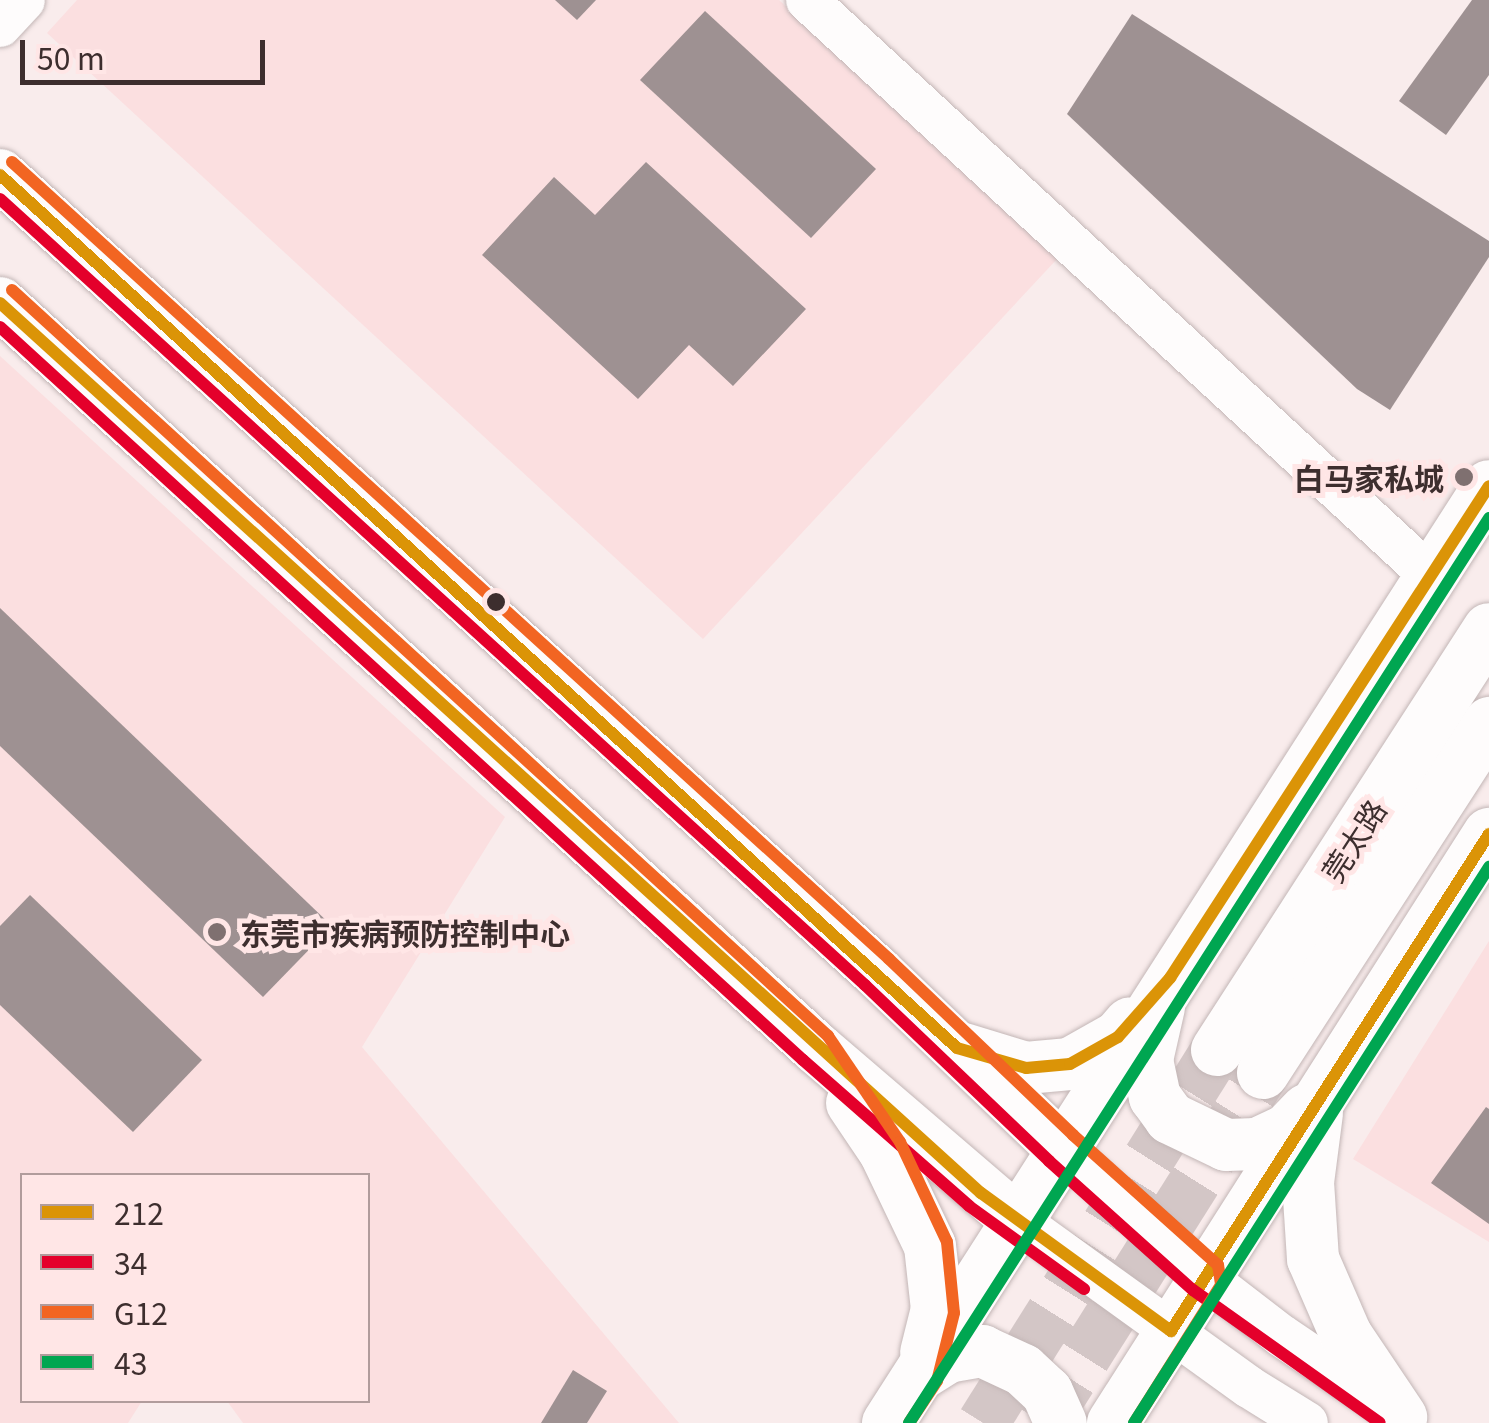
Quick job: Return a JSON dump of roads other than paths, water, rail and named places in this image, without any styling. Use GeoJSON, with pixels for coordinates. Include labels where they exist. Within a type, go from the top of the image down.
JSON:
{"type":"FeatureCollection","features":[{"type":"Feature","properties":{"kind":"main road"},"geometry":{"type":"LineString","coordinates":[[0,175],[958,1048],[1061,1148]]}},
{"type":"Feature","properties":{"kind":"main road"},"geometry":{"type":"LineString","coordinates":[[0,303],[815,1048],[998,1206]]}},
{"type":"Feature","properties":{"kind":"main road"},"geometry":{"type":"LineString","coordinates":[[888,1423],[920,1374],[998,1206],[1061,1148],[1489,486]]}},
{"type":"Feature","properties":{"kind":"main road","name":"莞太路"},"geometry":{"type":"LineString","coordinates":[[1217,1050],[1489,629]]}},
{"type":"Feature","properties":{"kind":"main road","name":"莞太路"},"geometry":{"type":"LineString","coordinates":[[1263,1073],[1489,723]]}},
{"type":"Feature","properties":{"kind":"main road"},"geometry":{"type":"LineString","coordinates":[[1112,1423],[1489,834]]}},
{"type":"Feature","properties":{"kind":"main road"},"geometry":{"type":"LineString","coordinates":[[958,1048],[1026,1068],[1070,1064],[1118,1037],[1170,978]]}},
{"type":"Feature","properties":{"kind":"main road"},"geometry":{"type":"LineString","coordinates":[[1170,978],[1151,1031],[1147,1060],[1155,1097],[1170,1118],[1226,1145],[1257,1144],[1287,1130],[1320,1096]]}},
{"type":"Feature","properties":{"kind":"main road"},"geometry":{"type":"LineString","coordinates":[[815,1048],[885,1152],[930,1246],[936,1309],[920,1374]]}},
{"type":"Feature","properties":{"kind":"main road"},"geometry":{"type":"LineString","coordinates":[[1320,1096],[1308,1182],[1313,1259],[1346,1335],[1406,1420]]}},
{"type":"Feature","properties":{"kind":"main road"},"geometry":{"type":"LineString","coordinates":[[920,1374],[948,1357],[982,1351],[1023,1370],[1047,1392],[1061,1423]]}},
{"type":"Feature","properties":{"kind":"street"},"geometry":{"type":"LineString","coordinates":[[0,26],[24,0]]}},
{"type":"Feature","properties":{"kind":"street"},"geometry":{"type":"LineString","coordinates":[[807,0],[1431,576]]}},
{"type":"Feature","properties":{"kind":"street"},"geometry":{"type":"LineString","coordinates":[[1061,1148],[1205,1276],[1282,1336],[1406,1420]]}},
{"type":"Feature","properties":{"kind":"street"},"geometry":{"type":"LineString","coordinates":[[998,1206],[1171,1331],[1308,1423]]}},
{"type":"Feature","properties":{"kind":"tunnel"},"geometry":{"type":"LineString","coordinates":[[983,1423],[1217,1050]]}},
{"type":"Feature","properties":{"kind":"tunnel"},"geometry":{"type":"LineString","coordinates":[[1043,1423],[1263,1073]]}},
{"type":"Feature","properties":{"kind":"place","name":"白马家私城"},"geometry":{"type":"Point","coordinates":[1464,477]}},
{"type":"Feature","properties":{"kind":"place","name":"东莞市疾病预防控制中心"},"geometry":{"type":"Point","coordinates":[217,932]}}]}
